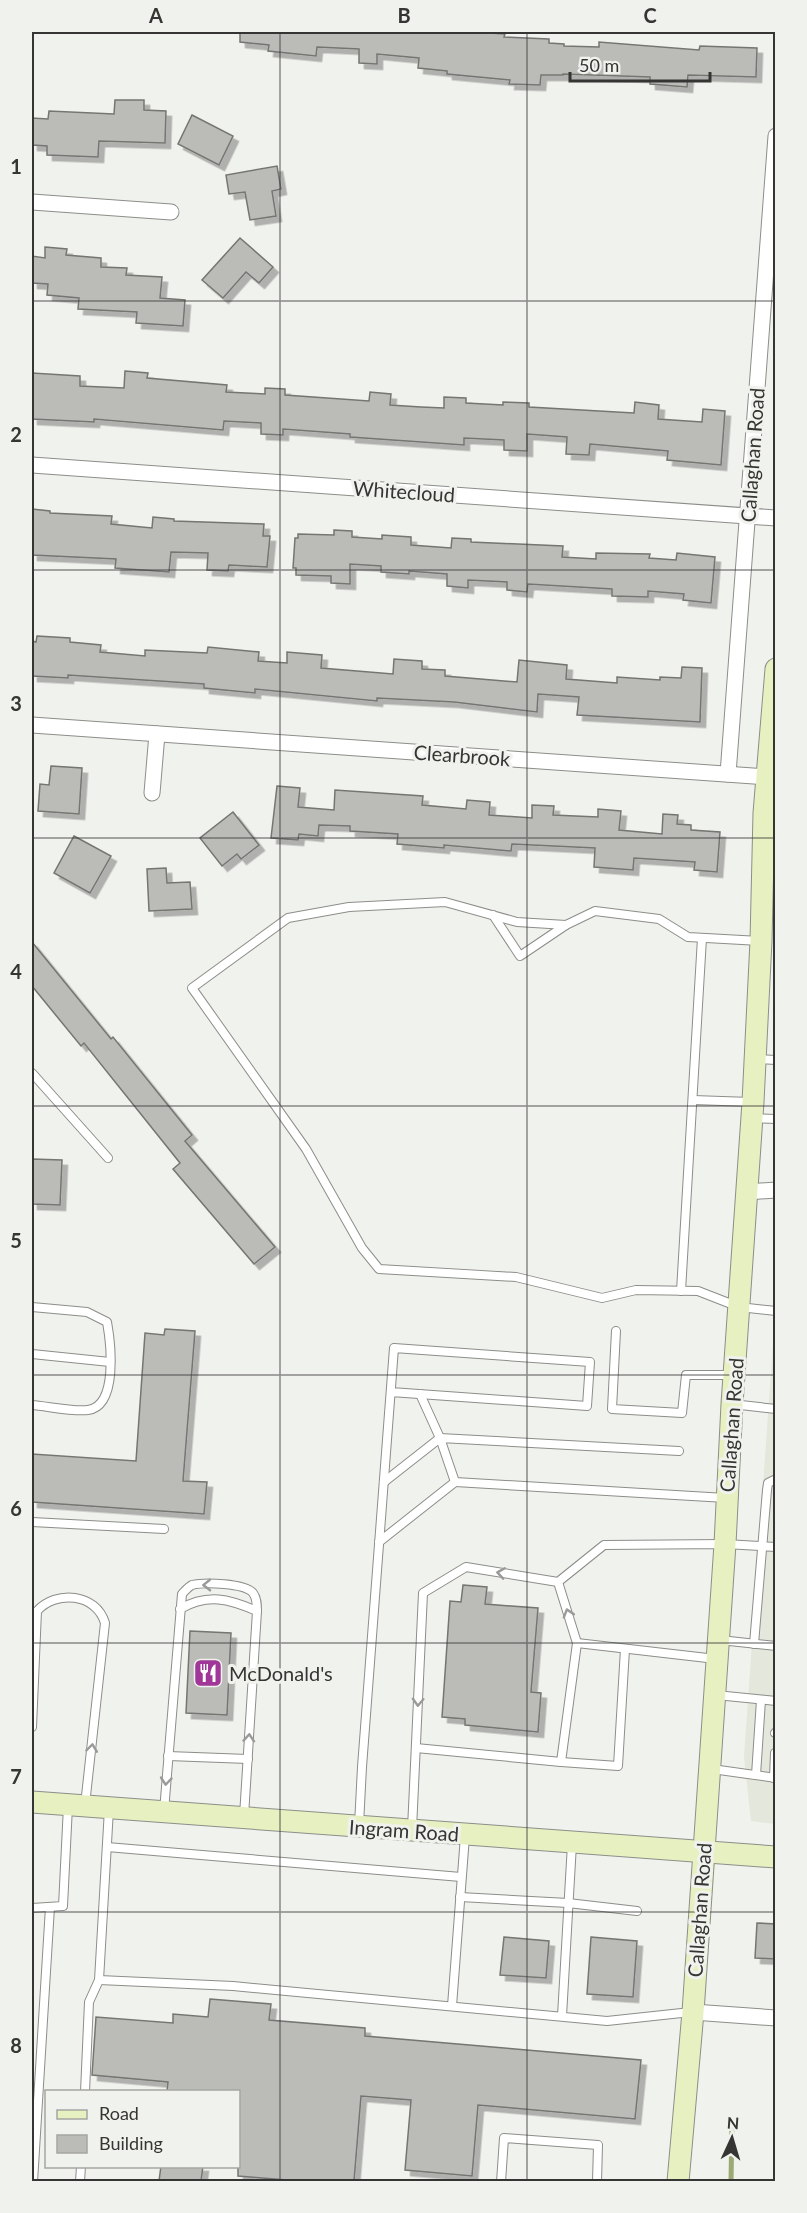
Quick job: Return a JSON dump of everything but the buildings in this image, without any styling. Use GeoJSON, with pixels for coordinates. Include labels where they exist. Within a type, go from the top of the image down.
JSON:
{"type":"FeatureCollection","features":[{"type":"Feature","properties":{"kind":"main road","name":"Callaghan Road"},"geometry":{"type":"LineString","coordinates":[[678,2181],[693,2012],[752,1110],[765,1060],[761,941],[770,812],[776,669]]}},
{"type":"Feature","properties":{"kind":"main road","name":"Ingram Road"},"geometry":{"type":"LineString","coordinates":[[32,1802],[776,1857]]}},
{"type":"Feature","properties":{"kind":"street","name":"Callaghan Road"},"geometry":{"type":"LineString","coordinates":[[728,774],[776,136]]}},
{"type":"Feature","properties":{"kind":"street"},"geometry":{"type":"LineString","coordinates":[[32,202],[171,212]]}},
{"type":"Feature","properties":{"kind":"street","name":"Whitecloud"},"geometry":{"type":"LineString","coordinates":[[32,465],[776,518]]}},
{"type":"Feature","properties":{"kind":"street","name":"Clearbrook"},"geometry":{"type":"LineString","coordinates":[[32,725],[771,776]]}},
{"type":"Feature","properties":{"kind":"street"},"geometry":{"type":"LineString","coordinates":[[152,793],[157,734]]}},
{"type":"Feature","properties":{"kind":"street"},"geometry":{"type":"LineString","coordinates":[[747,1192],[776,1190]]}},
{"type":"Feature","properties":{"kind":"street"},"geometry":{"type":"LineString","coordinates":[[693,2012],[776,2018]]}},
{"type":"Feature","properties":{"kind":"lane"},"geometry":{"type":"LineString","coordinates":[[566,926],[517,922],[445,902],[349,907],[288,918],[192,988],[306,1149],[362,1248],[379,1269],[516,1277],[602,1298],[636,1290],[698,1291],[739,1307],[776,1311]]}},
{"type":"Feature","properties":{"kind":"lane"},"geometry":{"type":"LineString","coordinates":[[493,915],[520,957],[566,926],[595,911],[659,920],[688,937],[761,941]]}},
{"type":"Feature","properties":{"kind":"lane"},"geometry":{"type":"LineString","coordinates":[[681,1291],[702,938]]}},
{"type":"Feature","properties":{"kind":"lane"},"geometry":{"type":"LineString","coordinates":[[32,1073],[108,1158]]}},
{"type":"Feature","properties":{"kind":"lane"},"geometry":{"type":"LineString","coordinates":[[693,1100],[752,1110],[776,1119]]}},
{"type":"Feature","properties":{"kind":"lane"},"geometry":{"type":"LineString","coordinates":[[32,1307],[87,1312],[107,1322],[111,1348],[106,1395],[100,1405],[88,1410],[32,1405]]}},
{"type":"Feature","properties":{"kind":"lane"},"geometry":{"type":"LineString","coordinates":[[616,1331],[612,1409],[682,1413],[686,1375],[734,1375]]}},
{"type":"Feature","properties":{"kind":"lane"},"geometry":{"type":"LineString","coordinates":[[359,1826],[394,1348],[590,1362],[587,1406],[391,1392]]}},
{"type":"Feature","properties":{"kind":"lane"},"geometry":{"type":"LineString","coordinates":[[32,1354],[110,1362]]}},
{"type":"Feature","properties":{"kind":"lane"},"geometry":{"type":"LineString","coordinates":[[420,1394],[440,1438],[455,1482]]}},
{"type":"Feature","properties":{"kind":"lane"},"geometry":{"type":"LineString","coordinates":[[732,1404],[776,1409]]}},
{"type":"Feature","properties":{"kind":"lane"},"geometry":{"type":"LineString","coordinates":[[384,1482],[440,1438],[679,1451]]}},
{"type":"Feature","properties":{"kind":"lane"},"geometry":{"type":"LineString","coordinates":[[754,1644],[761,1546],[771,1490],[768,1483],[776,1479]]}},
{"type":"Feature","properties":{"kind":"lane"},"geometry":{"type":"LineString","coordinates":[[379,1542],[455,1482],[726,1498]]}},
{"type":"Feature","properties":{"kind":"lane"},"geometry":{"type":"LineString","coordinates":[[32,1521],[164,1529]]}},
{"type":"Feature","properties":{"kind":"lane"},"geometry":{"type":"LineString","coordinates":[[412,1830],[423,1593],[466,1567],[558,1582],[604,1545],[725,1544],[776,1548]]}},
{"type":"Feature","properties":{"kind":"lane"},"geometry":{"type":"LineString","coordinates":[[558,1582],[577,1643],[561,1762]]}},
{"type":"Feature","properties":{"kind":"lane"},"geometry":{"type":"LineString","coordinates":[[164,1812],[182,1594],[186,1589],[202,1584],[238,1586],[247,1588],[256,1599],[257,1611],[244,1818]]}},
{"type":"Feature","properties":{"kind":"lane"},"geometry":{"type":"LineString","coordinates":[[32,1727],[37,1611],[45,1602],[68,1597],[88,1601],[102,1612],[105,1623],[76,1805],[63,1906],[32,1908]]}},
{"type":"Feature","properties":{"kind":"lane"},"geometry":{"type":"LineString","coordinates":[[180,1609],[201,1599],[212,1599],[226,1600],[257,1611]]}},
{"type":"Feature","properties":{"kind":"lane"},"geometry":{"type":"LineString","coordinates":[[577,1643],[625,1648],[718,1650],[754,1644],[776,1646]]}},
{"type":"Feature","properties":{"kind":"lane"},"geometry":{"type":"LineString","coordinates":[[416,1748],[618,1766],[625,1648]]}},
{"type":"Feature","properties":{"kind":"lane"},"geometry":{"type":"LineString","coordinates":[[714,1695],[776,1701]]}},
{"type":"Feature","properties":{"kind":"lane"},"geometry":{"type":"LineString","coordinates":[[756,1775],[761,1700]]}},
{"type":"Feature","properties":{"kind":"lane"},"geometry":{"type":"LineString","coordinates":[[709,1768],[775,1778],[775,1753]]}},
{"type":"Feature","properties":{"kind":"lane"},"geometry":{"type":"LineString","coordinates":[[168,1756],[248,1759]]}},
{"type":"Feature","properties":{"kind":"lane"},"geometry":{"type":"LineString","coordinates":[[85,2090],[89,2002],[99,1980],[109,1808]]}},
{"type":"Feature","properties":{"kind":"lane"},"geometry":{"type":"LineString","coordinates":[[452,2006],[465,1834]]}},
{"type":"Feature","properties":{"kind":"lane"},"geometry":{"type":"LineString","coordinates":[[562,2016],[572,1842]]}},
{"type":"Feature","properties":{"kind":"lane"},"geometry":{"type":"LineString","coordinates":[[107,1848],[461,1877]]}},
{"type":"Feature","properties":{"kind":"lane"},"geometry":{"type":"LineString","coordinates":[[460,1897],[568,1903],[637,1911]]}},
{"type":"Feature","properties":{"kind":"lane"},"geometry":{"type":"LineString","coordinates":[[33,2181],[50,1907]]}},
{"type":"Feature","properties":{"kind":"lane"},"geometry":{"type":"LineString","coordinates":[[99,1980],[233,1986],[607,2021],[693,2012]]}},
{"type":"Feature","properties":{"kind":"lane"},"geometry":{"type":"LineString","coordinates":[[501,2181],[504,2138],[598,2145],[597,2181]]}},
{"type":"Feature","properties":{"kind":"shaded area"},"geometry":{"type":"Polygon","coordinates":[[[775,1314],[775,1824],[751,1821],[744,1757],[775,1314]]]}},
{"type":"Feature","properties":{"kind":"waterway"},"geometry":{"type":"LineString","coordinates":[[731,2182],[732,2122]]}},
{"type":"Feature","properties":{"kind":"place","name":"McDonald's"},"geometry":{"type":"Point","coordinates":[208,1673]}}]}
